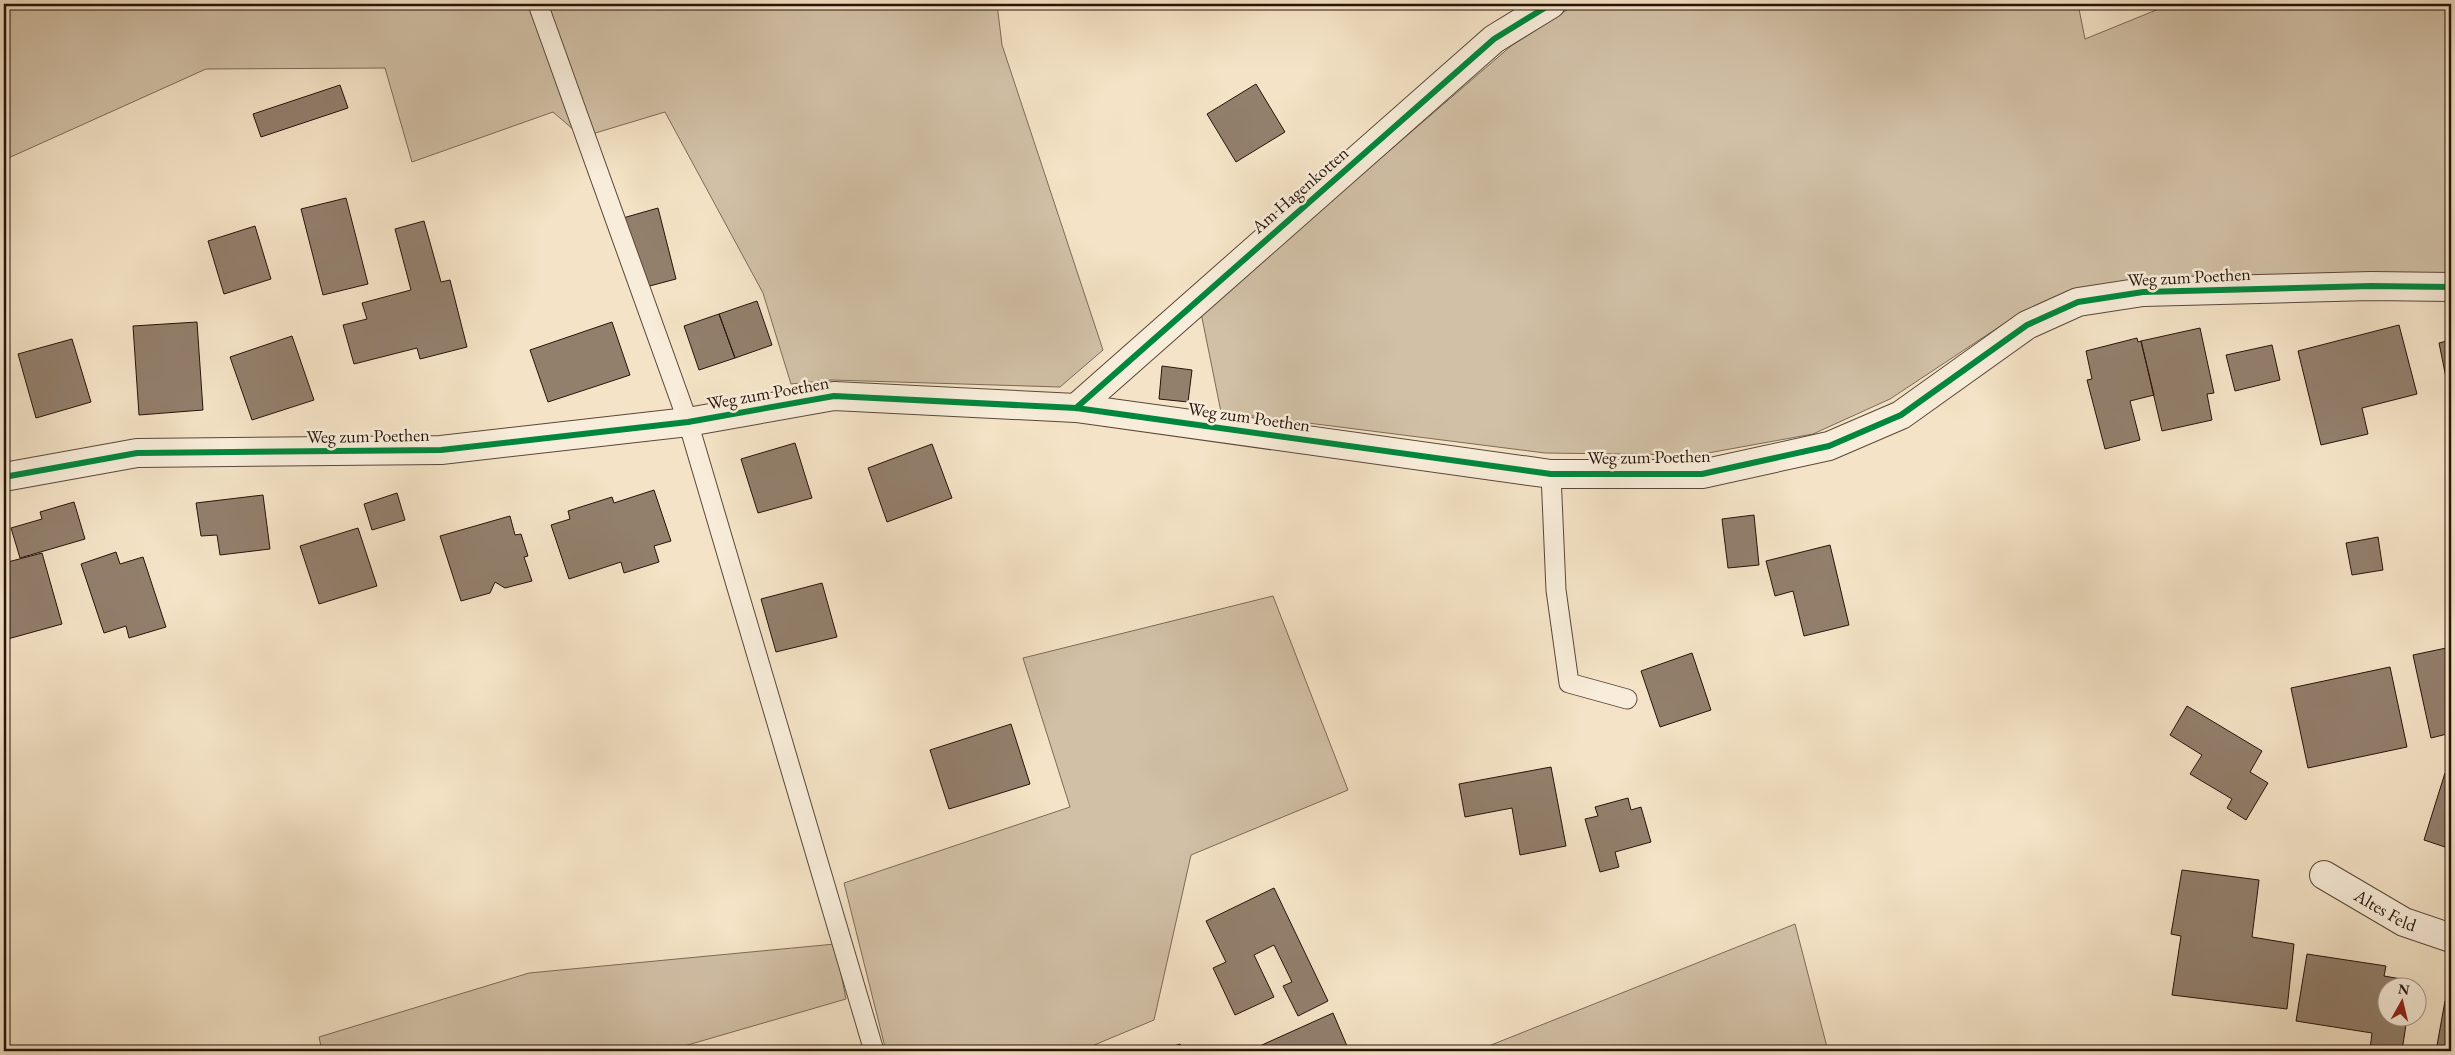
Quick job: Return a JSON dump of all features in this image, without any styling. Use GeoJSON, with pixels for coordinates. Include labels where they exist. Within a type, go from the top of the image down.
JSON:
{"type":"FeatureCollection","features":[{"type":"Feature","properties":{"kind":"street","name":"Am Hagenkotten"},"geometry":{"type":"LineString","coordinates":[[1076,408],[1494,39],[1551,4]]}},
{"type":"Feature","properties":{"kind":"street","name":"Weg zum Poethen"},"geometry":{"type":"LineString","coordinates":[[4,477],[137,453],[441,450],[688,422],[834,396],[1076,408],[1551,474],[1702,474],[1829,446],[1901,415],[2027,325],[2078,302],[2143,292],[2371,286],[2451,287]]}},
{"type":"Feature","properties":{"kind":"street","name":"Altes Feld"},"geometry":{"type":"LineString","coordinates":[[2324,875],[2404,922],[2451,938]]}},
{"type":"Feature","properties":{"kind":"lane"},"geometry":{"type":"LineString","coordinates":[[538,4],[688,422],[874,1051]]}},
{"type":"Feature","properties":{"kind":"lane"},"geometry":{"type":"LineString","coordinates":[[1551,474],[1556,590],[1569,683],[1626,699]]}},
{"type":"Feature","properties":{"kind":"shaded area"},"geometry":{"type":"Polygon","coordinates":[[[4,4],[997,4],[1002,45],[1103,350],[1060,387],[832,380],[791,384],[763,293],[665,112],[582,137],[553,112],[412,162],[385,68],[206,69],[4,160],[4,4]]]}},
{"type":"Feature","properties":{"kind":"shaded area"},"geometry":{"type":"Polygon","coordinates":[[[1576,4],[2078,4],[2085,39],[2171,4],[2451,4],[2451,273],[2141,278],[2074,290],[2020,313],[1890,399],[1813,434],[1697,455],[1545,453],[1221,412],[1201,313],[1511,46],[1576,4]]]}},
{"type":"Feature","properties":{"kind":"shaded area"},"geometry":{"type":"Polygon","coordinates":[[[1273,596],[1348,790],[1191,855],[1154,1020],[1080,1051],[886,1051],[844,883],[1070,807],[1023,658],[1273,596]]]}},
{"type":"Feature","properties":{"kind":"shaded area"},"geometry":{"type":"Polygon","coordinates":[[[1795,924],[1828,1051],[1476,1051],[1795,924]]]}},
{"type":"Feature","properties":{"kind":"shaded area"},"geometry":{"type":"Polygon","coordinates":[[[835,944],[846,999],[667,1051],[322,1051],[319,1037],[529,973],[835,944]]]}},
{"type":"Feature","properties":{"kind":"building"},"geometry":{"type":"Polygon","coordinates":[[[1256,84],[1285,132],[1236,162],[1207,114],[1256,84]]]}},
{"type":"Feature","properties":{"kind":"building"},"geometry":{"type":"Polygon","coordinates":[[[340,85],[348,108],[261,137],[253,114],[340,85]]]}},
{"type":"Feature","properties":{"kind":"building"},"geometry":{"type":"Polygon","coordinates":[[[346,198],[368,284],[323,295],[301,209],[346,198]]]}},
{"type":"Feature","properties":{"kind":"building"},"geometry":{"type":"Polygon","coordinates":[[[658,208],[676,279],[642,288],[623,218],[658,208]]]}},
{"type":"Feature","properties":{"kind":"building"},"geometry":{"type":"Polygon","coordinates":[[[424,221],[441,282],[450,280],[467,347],[420,359],[417,348],[354,364],[343,325],[367,319],[362,303],[411,290],[395,229],[424,221]]]}},
{"type":"Feature","properties":{"kind":"building"},"geometry":{"type":"Polygon","coordinates":[[[255,226],[271,279],[224,294],[208,241],[255,226]]]}},
{"type":"Feature","properties":{"kind":"building"},"geometry":{"type":"Polygon","coordinates":[[[757,301],[772,345],[735,358],[719,314],[757,301]]]}},
{"type":"Feature","properties":{"kind":"building"},"geometry":{"type":"Polygon","coordinates":[[[719,314],[735,358],[699,370],[684,326],[719,314]]]}},
{"type":"Feature","properties":{"kind":"building"},"geometry":{"type":"Polygon","coordinates":[[[197,322],[203,410],[139,415],[133,326],[197,322]]]}},
{"type":"Feature","properties":{"kind":"building"},"geometry":{"type":"Polygon","coordinates":[[[612,322],[630,375],[548,402],[530,350],[612,322]]]}},
{"type":"Feature","properties":{"kind":"building"},"geometry":{"type":"Polygon","coordinates":[[[2399,325],[2417,394],[2362,408],[2368,434],[2321,445],[2298,351],[2399,325]]]}},
{"type":"Feature","properties":{"kind":"building"},"geometry":{"type":"Polygon","coordinates":[[[2200,328],[2214,393],[2207,394],[2212,420],[2162,431],[2141,341],[2200,328]]]}},
{"type":"Feature","properties":{"kind":"building"},"geometry":{"type":"Polygon","coordinates":[[[292,336],[314,400],[252,420],[230,357],[292,336]]]}},
{"type":"Feature","properties":{"kind":"building"},"geometry":{"type":"Polygon","coordinates":[[[2137,338],[2138,342],[2141,341],[2154,395],[2130,401],[2140,440],[2105,449],[2087,380],[2092,379],[2086,351],[2137,338]]]}},
{"type":"Feature","properties":{"kind":"building"},"geometry":{"type":"Polygon","coordinates":[[[72,339],[91,402],[36,418],[18,354],[72,339]]]}},
{"type":"Feature","properties":{"kind":"building"},"geometry":{"type":"Polygon","coordinates":[[[2451,340],[2451,402],[2439,343],[2451,340]]]}},
{"type":"Feature","properties":{"kind":"building"},"geometry":{"type":"Polygon","coordinates":[[[2272,345],[2280,380],[2235,391],[2226,355],[2272,345]]]}},
{"type":"Feature","properties":{"kind":"building"},"geometry":{"type":"Polygon","coordinates":[[[1162,366],[1192,370],[1188,402],[1159,399],[1162,366]]]}},
{"type":"Feature","properties":{"kind":"building"},"geometry":{"type":"Polygon","coordinates":[[[795,443],[812,498],[758,513],[741,459],[795,443]]]}},
{"type":"Feature","properties":{"kind":"building"},"geometry":{"type":"Polygon","coordinates":[[[932,444],[952,498],[887,522],[868,468],[932,444]]]}},
{"type":"Feature","properties":{"kind":"building"},"geometry":{"type":"Polygon","coordinates":[[[654,490],[671,541],[654,546],[659,562],[624,573],[621,562],[569,579],[551,525],[570,519],[568,511],[612,497],[614,503],[654,490]]]}},
{"type":"Feature","properties":{"kind":"building"},"geometry":{"type":"Polygon","coordinates":[[[397,493],[405,520],[372,530],[364,504],[397,493]]]}},
{"type":"Feature","properties":{"kind":"building"},"geometry":{"type":"Polygon","coordinates":[[[263,495],[270,549],[220,555],[217,535],[201,536],[196,503],[263,495]]]}},
{"type":"Feature","properties":{"kind":"building"},"geometry":{"type":"Polygon","coordinates":[[[74,502],[85,539],[20,558],[11,528],[42,519],[40,512],[74,502]]]}},
{"type":"Feature","properties":{"kind":"building"},"geometry":{"type":"Polygon","coordinates":[[[1754,515],[1759,565],[1728,568],[1722,519],[1754,515]]]}},
{"type":"Feature","properties":{"kind":"building"},"geometry":{"type":"Polygon","coordinates":[[[510,516],[515,535],[521,534],[528,556],[524,557],[532,581],[505,588],[495,582],[490,593],[461,601],[440,536],[510,516]]]}},
{"type":"Feature","properties":{"kind":"building"},"geometry":{"type":"Polygon","coordinates":[[[358,528],[377,586],[319,604],[300,546],[358,528]]]}},
{"type":"Feature","properties":{"kind":"building"},"geometry":{"type":"Polygon","coordinates":[[[2378,537],[2383,570],[2352,575],[2346,543],[2378,537]]]}},
{"type":"Feature","properties":{"kind":"building"},"geometry":{"type":"Polygon","coordinates":[[[1830,545],[1849,625],[1804,636],[1793,591],[1775,596],[1766,561],[1830,545]]]}},
{"type":"Feature","properties":{"kind":"building"},"geometry":{"type":"Polygon","coordinates":[[[116,552],[120,564],[143,557],[166,627],[129,638],[126,626],[104,633],[81,564],[116,552]]]}},
{"type":"Feature","properties":{"kind":"building"},"geometry":{"type":"Polygon","coordinates":[[[42,553],[62,624],[4,640],[4,563],[42,553]]]}},
{"type":"Feature","properties":{"kind":"building"},"geometry":{"type":"Polygon","coordinates":[[[822,583],[837,637],[776,652],[761,599],[822,583]]]}},
{"type":"Feature","properties":{"kind":"building"},"geometry":{"type":"Polygon","coordinates":[[[2451,647],[2451,733],[2431,738],[2413,655],[2451,647]]]}},
{"type":"Feature","properties":{"kind":"building"},"geometry":{"type":"Polygon","coordinates":[[[1692,653],[1711,710],[1660,727],[1641,671],[1692,653]]]}},
{"type":"Feature","properties":{"kind":"building"},"geometry":{"type":"Polygon","coordinates":[[[2390,667],[2407,747],[2308,768],[2291,688],[2390,667]]]}},
{"type":"Feature","properties":{"kind":"building"},"geometry":{"type":"Polygon","coordinates":[[[2187,706],[2262,751],[2250,772],[2268,783],[2246,820],[2227,808],[2232,799],[2190,774],[2202,755],[2170,735],[2187,706]]]}},
{"type":"Feature","properties":{"kind":"building"},"geometry":{"type":"Polygon","coordinates":[[[1011,724],[1030,784],[949,809],[930,750],[1011,724]]]}},
{"type":"Feature","properties":{"kind":"building"},"geometry":{"type":"Polygon","coordinates":[[[1551,767],[1566,846],[1520,855],[1512,808],[1465,817],[1459,784],[1551,767]]]}},
{"type":"Feature","properties":{"kind":"building"},"geometry":{"type":"Polygon","coordinates":[[[2445,773],[2451,775],[2451,849],[2424,840],[2445,773]]]}},
{"type":"Feature","properties":{"kind":"building"},"geometry":{"type":"Polygon","coordinates":[[[1628,798],[1631,810],[1641,807],[1651,842],[1615,852],[1619,867],[1600,872],[1585,819],[1598,816],[1595,807],[1628,798]]]}},
{"type":"Feature","properties":{"kind":"building"},"geometry":{"type":"Polygon","coordinates":[[[2182,870],[2259,880],[2252,937],[2294,944],[2287,1009],[2172,995],[2181,936],[2171,934],[2182,870]]]}},
{"type":"Feature","properties":{"kind":"building"},"geometry":{"type":"Polygon","coordinates":[[[1274,888],[1328,1001],[1298,1016],[1283,986],[1292,982],[1274,945],[1254,955],[1274,997],[1235,1015],[1213,968],[1226,962],[1206,921],[1274,888]]]}},
{"type":"Feature","properties":{"kind":"building"},"geometry":{"type":"Polygon","coordinates":[[[2307,954],[2386,966],[2384,976],[2396,978],[2378,978],[2378,1028],[2405,1028],[2402,1051],[2370,1049],[2372,1033],[2296,1021],[2307,954]]]}},
{"type":"Feature","properties":{"kind":"building"},"geometry":{"type":"Polygon","coordinates":[[[2445,1001],[2451,1002],[2451,1051],[2436,1051],[2445,1001]]]}},
{"type":"Feature","properties":{"kind":"building"},"geometry":{"type":"Polygon","coordinates":[[[1333,1013],[1347,1046],[1335,1051],[1254,1051],[1253,1049],[1333,1013]]]}},
{"type":"Feature","properties":{"kind":"building"},"geometry":{"type":"Polygon","coordinates":[[[1180,1044],[1182,1051],[1160,1051],[1180,1044]]]}},
{"type":"Feature","properties":{"kind":"cycle path"},"geometry":{"type":"LineString","coordinates":[[1076,408],[1494,39],[1551,4]]}},
{"type":"Feature","properties":{"kind":"cycle path"},"geometry":{"type":"LineString","coordinates":[[4,477],[137,453],[441,450],[688,422],[834,396],[1076,408],[1551,474],[1702,474],[1829,446],[1901,415],[2027,325],[2078,302],[2143,292],[2371,286],[2451,287]]}}]}
